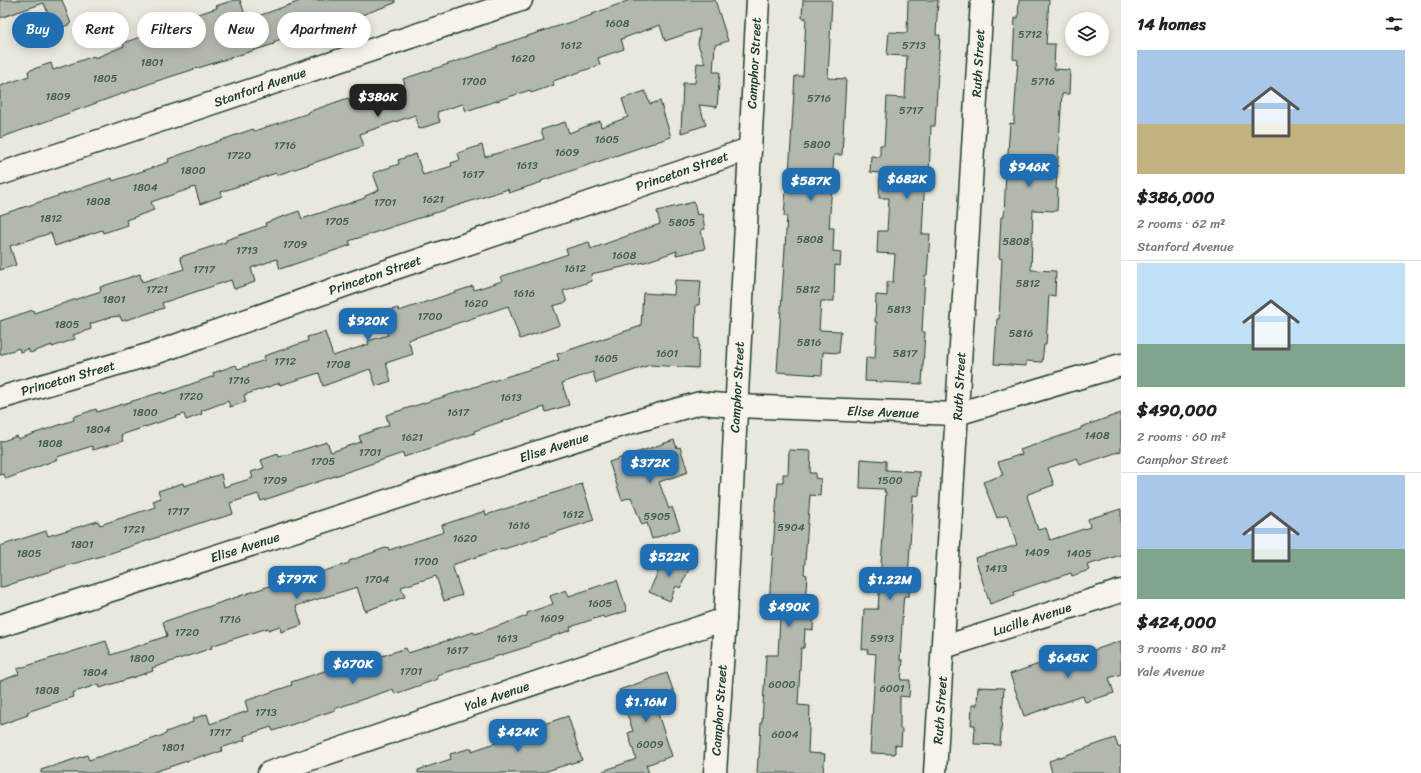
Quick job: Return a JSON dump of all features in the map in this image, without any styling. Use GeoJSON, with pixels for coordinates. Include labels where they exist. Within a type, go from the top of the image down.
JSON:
{"type":"FeatureCollection","features":[{"type":"Feature","properties":{"kind":"street","name":"Stanford Avenue"},"geometry":{"type":"LineString","coordinates":[[0,174],[521,0]]}},
{"type":"Feature","properties":{"kind":"street","name":"Camphor Street"},"geometry":{"type":"LineString","coordinates":[[715,773],[725,619],[758,0]]}},
{"type":"Feature","properties":{"kind":"street","name":"Ruth Street"},"geometry":{"type":"LineString","coordinates":[[935,773],[944,648],[982,0]]}},
{"type":"Feature","properties":{"kind":"street","name":"Princeton Street"},"geometry":{"type":"LineString","coordinates":[[0,398],[158,352],[360,280],[749,149]]}},
{"type":"Feature","properties":{"kind":"street","name":"Elise Avenue"},"geometry":{"type":"LineString","coordinates":[[0,626],[612,428],[700,403],[736,406],[957,414],[1121,365]]}},
{"type":"Feature","properties":{"kind":"street","name":"Lucille Avenue"},"geometry":{"type":"LineString","coordinates":[[944,648],[1121,591]]}},
{"type":"Feature","properties":{"kind":"street","name":"Yale Avenue"},"geometry":{"type":"LineString","coordinates":[[269,773],[725,619]]}},
{"type":"Feature","properties":{"kind":"building"},"geometry":{"type":"Polygon","coordinates":[[[0,0],[62,0],[71,24],[64,26],[64,12],[47,12],[44,3],[18,12],[12,12],[12,14],[0,18],[0,0]]]}},
{"type":"Feature","properties":{"kind":"building"},"geometry":{"type":"Polygon","coordinates":[[[234,0],[240,0],[244,12],[214,12],[214,48],[261,48],[157,81],[0,138],[0,86],[29,76],[28,71],[51,63],[53,70],[94,56],[95,58],[119,48],[129,48],[129,41],[137,38],[137,48],[206,48],[206,12],[204,12],[217,8],[216,6],[234,0]]]}},
{"type":"Feature","properties":{"kind":"building"},"geometry":{"type":"Polygon","coordinates":[[[303,0],[395,0],[395,3],[370,12],[277,12],[277,41],[273,42],[274,44],[269,46],[269,12],[303,0]]]}},
{"type":"Feature","properties":{"kind":"building"},"geometry":{"type":"Polygon","coordinates":[[[630,0],[715,0],[728,41],[715,45],[713,72],[720,72],[717,107],[699,105],[706,125],[681,133],[683,83],[695,83],[697,63],[705,64],[698,44],[700,29],[665,41],[660,25],[621,39],[624,49],[598,58],[600,65],[553,81],[554,85],[531,93],[530,90],[466,111],[463,104],[437,112],[440,122],[419,129],[415,115],[360,134],[364,146],[277,175],[276,173],[221,192],[222,196],[200,204],[195,187],[151,202],[154,210],[126,220],[128,225],[103,233],[102,230],[55,246],[51,233],[10,246],[16,265],[0,270],[0,215],[112,178],[113,181],[169,162],[168,159],[253,129],[254,131],[309,113],[308,112],[348,98],[350,103],[405,84],[403,79],[592,15],[630,0]]]}},
{"type":"Feature","properties":{"kind":"building"},"geometry":{"type":"Polygon","coordinates":[[[803,0],[832,0],[828,78],[846,79],[842,155],[834,155],[829,228],[834,228],[833,251],[841,252],[840,266],[835,265],[834,301],[821,301],[819,330],[841,331],[839,353],[823,352],[822,375],[777,372],[787,216],[784,216],[787,175],[789,175],[795,76],[803,76],[806,18],[802,18],[803,0]]]}},
{"type":"Feature","properties":{"kind":"building"},"geometry":{"type":"Polygon","coordinates":[[[908,0],[938,0],[936,35],[940,35],[935,126],[931,126],[929,175],[925,175],[922,234],[930,234],[927,275],[925,275],[922,332],[925,332],[922,384],[865,381],[866,357],[875,358],[877,322],[875,322],[876,295],[887,296],[887,282],[893,282],[895,254],[877,253],[878,231],[887,231],[889,198],[879,198],[880,173],[870,172],[871,156],[880,157],[880,145],[884,145],[887,97],[905,98],[907,56],[887,55],[889,32],[907,33],[908,0]]]}},
{"type":"Feature","properties":{"kind":"building"},"geometry":{"type":"Polygon","coordinates":[[[1019,0],[1049,0],[1046,44],[1055,44],[1054,69],[1070,70],[1069,94],[1062,94],[1056,189],[1058,189],[1057,211],[1033,210],[1031,270],[1056,271],[1055,296],[1049,295],[1046,345],[1044,345],[1042,362],[1026,361],[1026,366],[994,364],[997,319],[999,319],[1002,259],[999,258],[1001,217],[1004,217],[1010,123],[1014,124],[1018,60],[1013,59],[1015,18],[1018,18],[1019,0]]]}},
{"type":"Feature","properties":{"kind":"building"},"geometry":{"type":"Polygon","coordinates":[[[645,91],[650,104],[660,101],[671,137],[509,193],[508,189],[349,241],[351,245],[280,269],[277,259],[251,268],[255,282],[234,289],[231,280],[162,303],[164,308],[143,315],[122,321],[120,316],[111,317],[90,324],[91,329],[73,335],[75,339],[52,347],[52,345],[30,353],[28,349],[20,352],[19,348],[0,355],[0,321],[33,310],[34,313],[101,291],[100,287],[140,274],[142,282],[184,269],[180,257],[226,242],[226,240],[266,226],[265,223],[299,211],[302,219],[365,198],[365,196],[379,190],[373,173],[399,164],[398,160],[416,154],[423,175],[452,166],[451,163],[460,160],[458,153],[482,145],[485,157],[544,139],[541,130],[565,122],[569,133],[600,121],[601,127],[628,117],[622,99],[645,91]]]}},
{"type":"Feature","properties":{"kind":"building"},"geometry":{"type":"Polygon","coordinates":[[[694,202],[697,215],[702,214],[705,229],[701,230],[705,249],[676,255],[677,251],[645,262],[591,274],[592,281],[563,291],[567,302],[553,306],[560,325],[520,339],[508,306],[408,340],[413,354],[386,363],[391,381],[376,386],[370,369],[323,386],[319,373],[280,385],[280,383],[244,395],[246,402],[230,407],[228,401],[201,411],[202,414],[186,420],[184,414],[121,435],[123,441],[93,450],[92,446],[57,457],[58,459],[6,479],[4,474],[0,475],[0,442],[17,436],[18,439],[74,420],[73,417],[96,409],[97,412],[162,392],[163,394],[214,376],[213,373],[236,365],[238,369],[265,360],[264,356],[308,341],[307,337],[325,332],[333,356],[369,344],[368,341],[388,335],[381,313],[398,308],[399,311],[473,286],[474,290],[502,281],[500,277],[568,254],[566,249],[589,242],[591,249],[660,224],[657,211],[694,202]]]}},
{"type":"Feature","properties":{"kind":"building"},"geometry":{"type":"Polygon","coordinates":[[[675,280],[701,281],[699,305],[696,305],[695,338],[699,339],[698,368],[650,365],[596,383],[593,372],[562,383],[569,405],[546,412],[544,407],[474,431],[475,433],[404,457],[403,453],[261,501],[258,494],[230,503],[233,514],[213,520],[212,519],[0,588],[0,546],[46,531],[48,536],[98,521],[100,525],[155,507],[153,501],[161,498],[158,491],[183,483],[184,486],[221,474],[224,487],[253,478],[251,472],[264,468],[261,460],[278,454],[279,457],[327,442],[331,452],[361,442],[359,436],[389,425],[386,415],[559,360],[557,354],[641,326],[643,293],[674,295],[675,280]]]}},
{"type":"Feature","properties":{"kind":"building"},"geometry":{"type":"Polygon","coordinates":[[[1121,413],[1121,451],[1080,465],[1077,458],[1048,468],[1054,485],[1028,494],[1027,496],[1038,530],[1046,528],[1050,540],[1090,527],[1088,519],[1121,509],[1121,555],[1087,565],[1089,570],[1072,576],[1071,573],[1040,583],[1014,592],[1015,595],[990,604],[975,558],[1017,545],[1007,515],[997,518],[983,482],[1003,475],[998,462],[1022,454],[1020,450],[1081,429],[1081,427],[1121,413]]]}},
{"type":"Feature","properties":{"kind":"building"},"geometry":{"type":"Polygon","coordinates":[[[674,440],[677,448],[680,447],[688,472],[659,482],[669,509],[672,507],[680,529],[652,539],[647,523],[642,525],[631,497],[622,500],[609,462],[674,440]]]}},
{"type":"Feature","properties":{"kind":"building"},"geometry":{"type":"Polygon","coordinates":[[[789,450],[811,451],[810,473],[816,473],[815,478],[821,479],[820,496],[810,495],[804,574],[807,575],[805,605],[814,606],[813,630],[805,629],[804,648],[801,648],[798,705],[810,706],[808,753],[825,754],[823,773],[757,773],[766,655],[778,655],[780,618],[768,617],[778,482],[783,482],[783,474],[788,474],[789,450]]]}},
{"type":"Feature","properties":{"kind":"building"},"geometry":{"type":"Polygon","coordinates":[[[861,459],[886,461],[886,470],[920,472],[919,496],[913,495],[908,579],[910,579],[909,596],[904,596],[900,660],[903,660],[901,680],[910,680],[909,697],[900,696],[900,729],[902,729],[901,746],[895,745],[895,754],[870,753],[876,654],[867,653],[868,650],[862,649],[864,609],[878,609],[886,492],[884,492],[885,489],[860,488],[861,459]]]}},
{"type":"Feature","properties":{"kind":"building"},"geometry":{"type":"Polygon","coordinates":[[[582,484],[594,520],[452,565],[462,595],[444,601],[436,576],[401,587],[405,597],[365,611],[357,587],[296,606],[302,625],[281,632],[280,626],[268,630],[268,628],[211,646],[212,648],[152,668],[153,671],[100,688],[99,684],[72,693],[73,697],[27,712],[28,715],[0,725],[0,681],[19,674],[17,669],[106,641],[111,655],[167,636],[163,622],[299,576],[300,579],[349,563],[349,561],[388,547],[389,550],[444,532],[442,525],[485,511],[486,515],[582,484]]]}},
{"type":"Feature","properties":{"kind":"building"},"geometry":{"type":"Polygon","coordinates":[[[665,556],[690,567],[680,588],[676,586],[670,601],[649,592],[665,556]]]}},
{"type":"Feature","properties":{"kind":"building"},"geometry":{"type":"Polygon","coordinates":[[[617,580],[627,611],[604,618],[603,616],[570,627],[571,630],[530,644],[530,646],[437,675],[438,679],[395,694],[393,689],[273,731],[271,727],[244,736],[245,740],[221,748],[222,751],[205,757],[205,755],[151,773],[41,773],[41,770],[87,755],[89,760],[147,741],[193,722],[192,719],[207,714],[210,724],[248,711],[245,701],[292,685],[291,682],[337,667],[336,664],[359,656],[361,663],[406,648],[408,653],[474,632],[475,634],[527,616],[527,613],[553,604],[550,596],[566,590],[569,596],[617,580]]]}},
{"type":"Feature","properties":{"kind":"building"},"geometry":{"type":"Polygon","coordinates":[[[1121,641],[1121,674],[1109,678],[1114,693],[1085,702],[1083,696],[1024,716],[1010,674],[1048,661],[1050,665],[1121,641]]]}},
{"type":"Feature","properties":{"kind":"building"},"geometry":{"type":"Polygon","coordinates":[[[667,673],[677,701],[656,708],[672,756],[646,765],[649,773],[603,773],[603,771],[636,759],[628,733],[633,731],[619,690],[667,673]]]}},
{"type":"Feature","properties":{"kind":"building"},"geometry":{"type":"Polygon","coordinates":[[[978,687],[1004,688],[1000,745],[974,744],[975,725],[971,725],[972,705],[977,705],[978,687]]]}},
{"type":"Feature","properties":{"kind":"building"},"geometry":{"type":"Polygon","coordinates":[[[568,716],[582,760],[540,773],[418,773],[418,770],[451,759],[450,754],[472,748],[472,751],[568,716]]]}},
{"type":"Feature","properties":{"kind":"building"},"geometry":{"type":"Polygon","coordinates":[[[1115,738],[1118,747],[1121,746],[1121,773],[1052,773],[1049,761],[1115,738]]]}}]}
